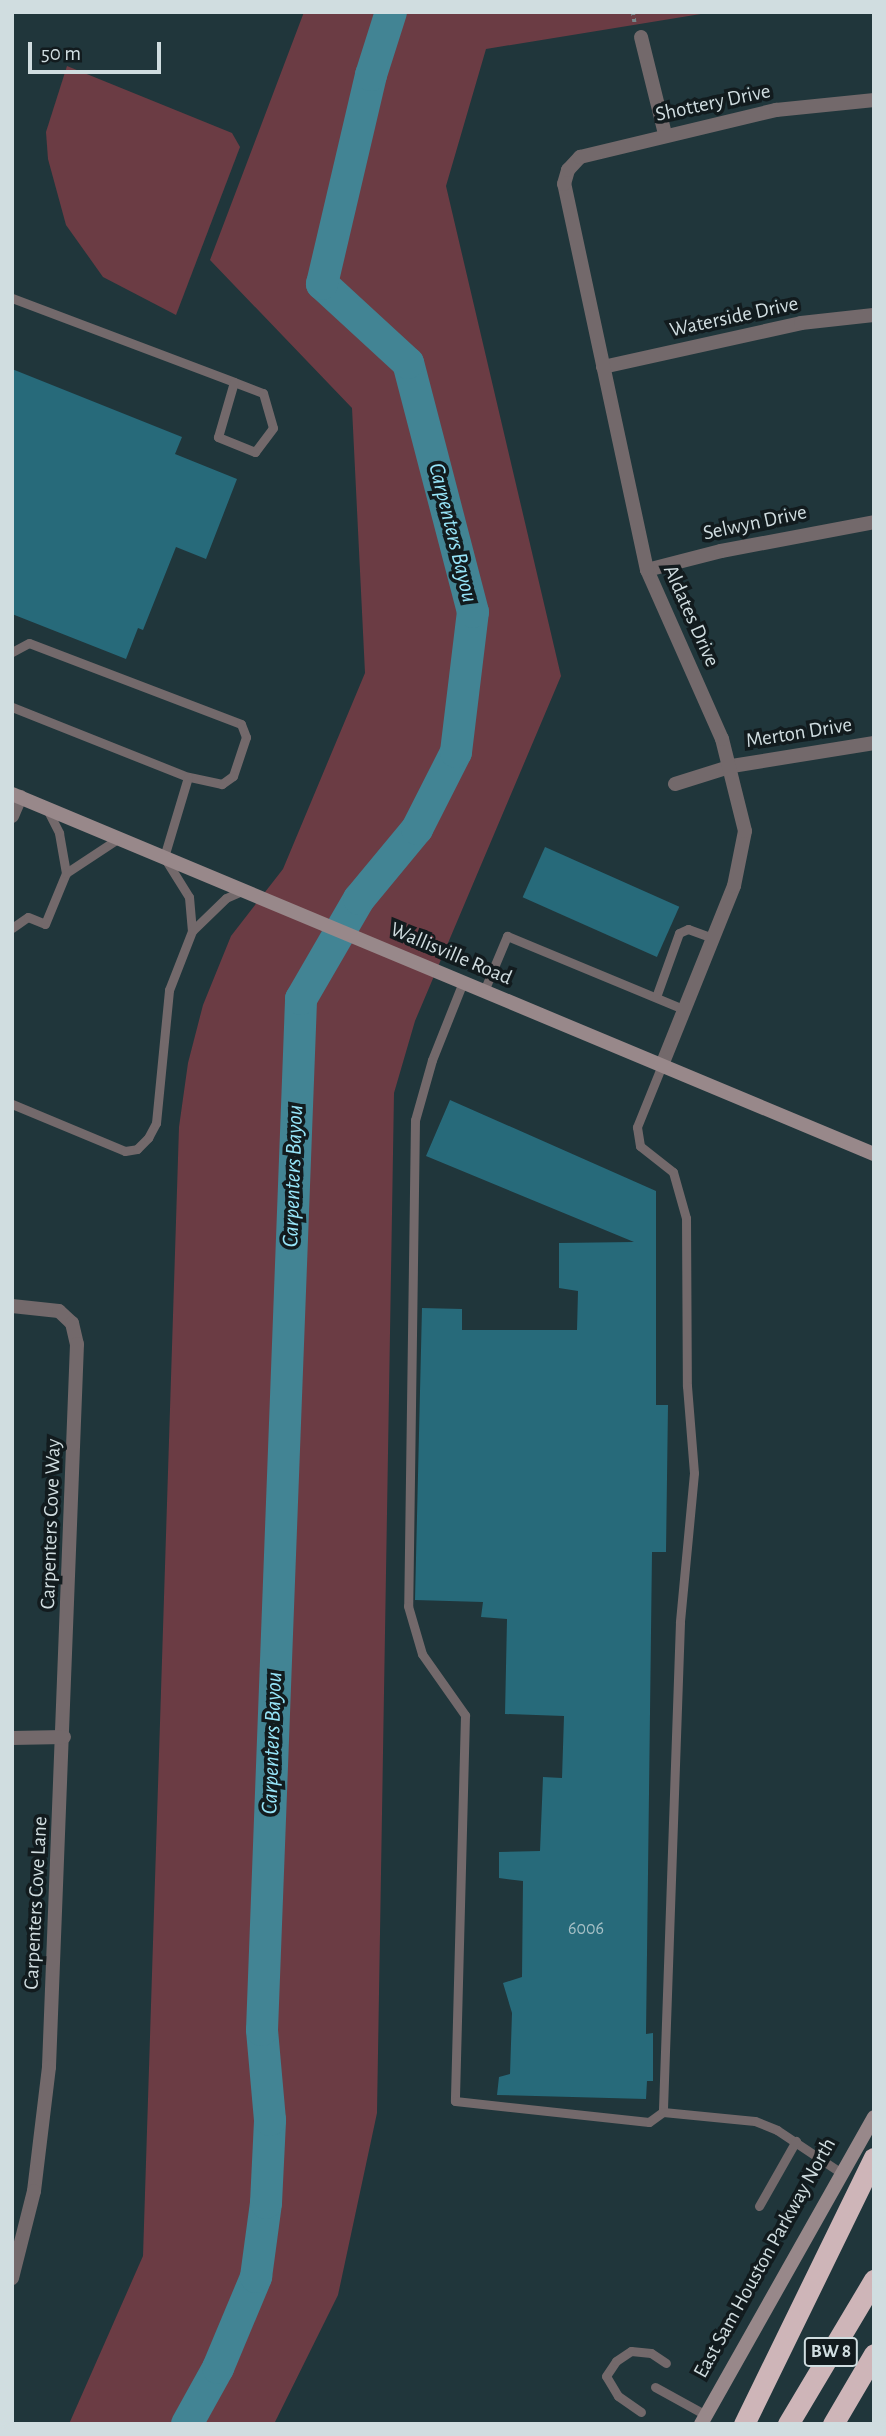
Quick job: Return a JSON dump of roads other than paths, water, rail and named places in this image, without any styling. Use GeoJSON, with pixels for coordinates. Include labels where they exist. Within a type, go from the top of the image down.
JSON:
{"type":"FeatureCollection","features":[{"type":"Feature","properties":{"kind":"highway"},"geometry":{"type":"LineString","coordinates":[[744,2424],[874,2158]]}},
{"type":"Feature","properties":{"kind":"highway","name":"BW 8"},"geometry":{"type":"LineString","coordinates":[[788,2424],[874,2280]]}},
{"type":"Feature","properties":{"kind":"highway","name":"BW 8"},"geometry":{"type":"LineString","coordinates":[[833,2424],[874,2354]]}},
{"type":"Feature","properties":{"kind":"main road","name":"Wallisville Road"},"geometry":{"type":"LineString","coordinates":[[16,795],[874,1154]]}},
{"type":"Feature","properties":{"kind":"main road","name":"East Sam Houston Parkway North"},"geometry":{"type":"LineString","coordinates":[[703,2419],[840,2172],[874,2117]]}},
{"type":"Feature","properties":{"kind":"street"},"geometry":{"type":"LineString","coordinates":[[641,37],[665,134]]}},
{"type":"Feature","properties":{"kind":"street","name":"Shottery Drive"},"geometry":{"type":"LineString","coordinates":[[568,170],[580,157],[665,134],[776,110],[874,100]]}},
{"type":"Feature","properties":{"kind":"street","name":"Aldates Drive"},"geometry":{"type":"LineString","coordinates":[[568,170],[565,201],[647,570],[732,766],[745,831],[742,858],[662,1065]]}},
{"type":"Feature","properties":{"kind":"street","name":"Waterside Drive"},"geometry":{"type":"LineString","coordinates":[[603,367],[801,323],[874,315]]}},
{"type":"Feature","properties":{"kind":"street","name":"Selwyn Drive"},"geometry":{"type":"LineString","coordinates":[[647,570],[721,551],[874,522]]}},
{"type":"Feature","properties":{"kind":"street","name":"Merton Drive"},"geometry":{"type":"LineString","coordinates":[[675,784],[732,766],[874,743]]}},
{"type":"Feature","properties":{"kind":"street"},"geometry":{"type":"LineString","coordinates":[[12,816],[16,795]]}},
{"type":"Feature","properties":{"kind":"street","name":"Carpenters Cove Way"},"geometry":{"type":"LineString","coordinates":[[12,1306],[49,1308],[65,1316],[78,1344],[64,1737]]}},
{"type":"Feature","properties":{"kind":"street"},"geometry":{"type":"LineString","coordinates":[[12,1738],[64,1737]]}},
{"type":"Feature","properties":{"kind":"street","name":"Carpenters Cove Lane"},"geometry":{"type":"LineString","coordinates":[[12,2278],[44,2133],[64,1737]]}},
{"type":"Feature","properties":{"kind":"lane"},"geometry":{"type":"LineString","coordinates":[[12,298],[234,382],[263,393],[272,428],[255,452],[218,437],[234,382]]}},
{"type":"Feature","properties":{"kind":"lane"},"geometry":{"type":"LineString","coordinates":[[12,652],[29,643],[241,724],[246,737],[233,776],[222,784],[188,777],[12,707]]}},
{"type":"Feature","properties":{"kind":"lane"},"geometry":{"type":"LineString","coordinates":[[188,777],[164,857],[189,897],[192,931]]}},
{"type":"Feature","properties":{"kind":"lane"},"geometry":{"type":"LineString","coordinates":[[12,928],[28,917],[45,923],[66,873],[59,834],[47,808]]}},
{"type":"Feature","properties":{"kind":"lane"},"geometry":{"type":"LineString","coordinates":[[66,873],[119,838]]}},
{"type":"Feature","properties":{"kind":"lane"},"geometry":{"type":"LineString","coordinates":[[12,1104],[125,1151],[148,1138],[156,1123],[169,990],[192,931],[226,898],[244,890]]}},
{"type":"Feature","properties":{"kind":"lane"},"geometry":{"type":"LineString","coordinates":[[656,998],[679,933],[688,929],[713,938]]}},
{"type":"Feature","properties":{"kind":"lane"},"geometry":{"type":"LineString","coordinates":[[484,991],[506,936],[683,1009]]}},
{"type":"Feature","properties":{"kind":"lane"},"geometry":{"type":"LineString","coordinates":[[463,982],[432,1060],[415,1120],[408,1606],[422,1654],[465,1715],[455,2101],[649,2122],[663,2112],[755,2121],[796,2141],[840,2172]]}},
{"type":"Feature","properties":{"kind":"lane"},"geometry":{"type":"LineString","coordinates":[[662,1065],[638,1127],[640,1146],[673,1172],[686,1218],[687,1387],[694,1463],[679,1641],[663,2112]]}},
{"type":"Feature","properties":{"kind":"lane"},"geometry":{"type":"LineString","coordinates":[[759,2206],[796,2141]]}},
{"type":"Feature","properties":{"kind":"lane"},"geometry":{"type":"LineString","coordinates":[[641,2412],[618,2396],[606,2376],[616,2361],[631,2351],[651,2353],[666,2363]]}},
{"type":"Feature","properties":{"kind":"lane"},"geometry":{"type":"LineString","coordinates":[[655,2387],[703,2419]]}},
{"type":"Feature","properties":{"kind":"waterway","name":"Carpenters Bayou"},"geometry":{"type":"LineString","coordinates":[[187,2424],[218,2368],[256,2277],[266,2203],[270,2120],[262,2030],[301,999],[359,899],[417,829],[456,752],[473,612],[408,363],[322,284],[371,75],[391,12]]}}]}
